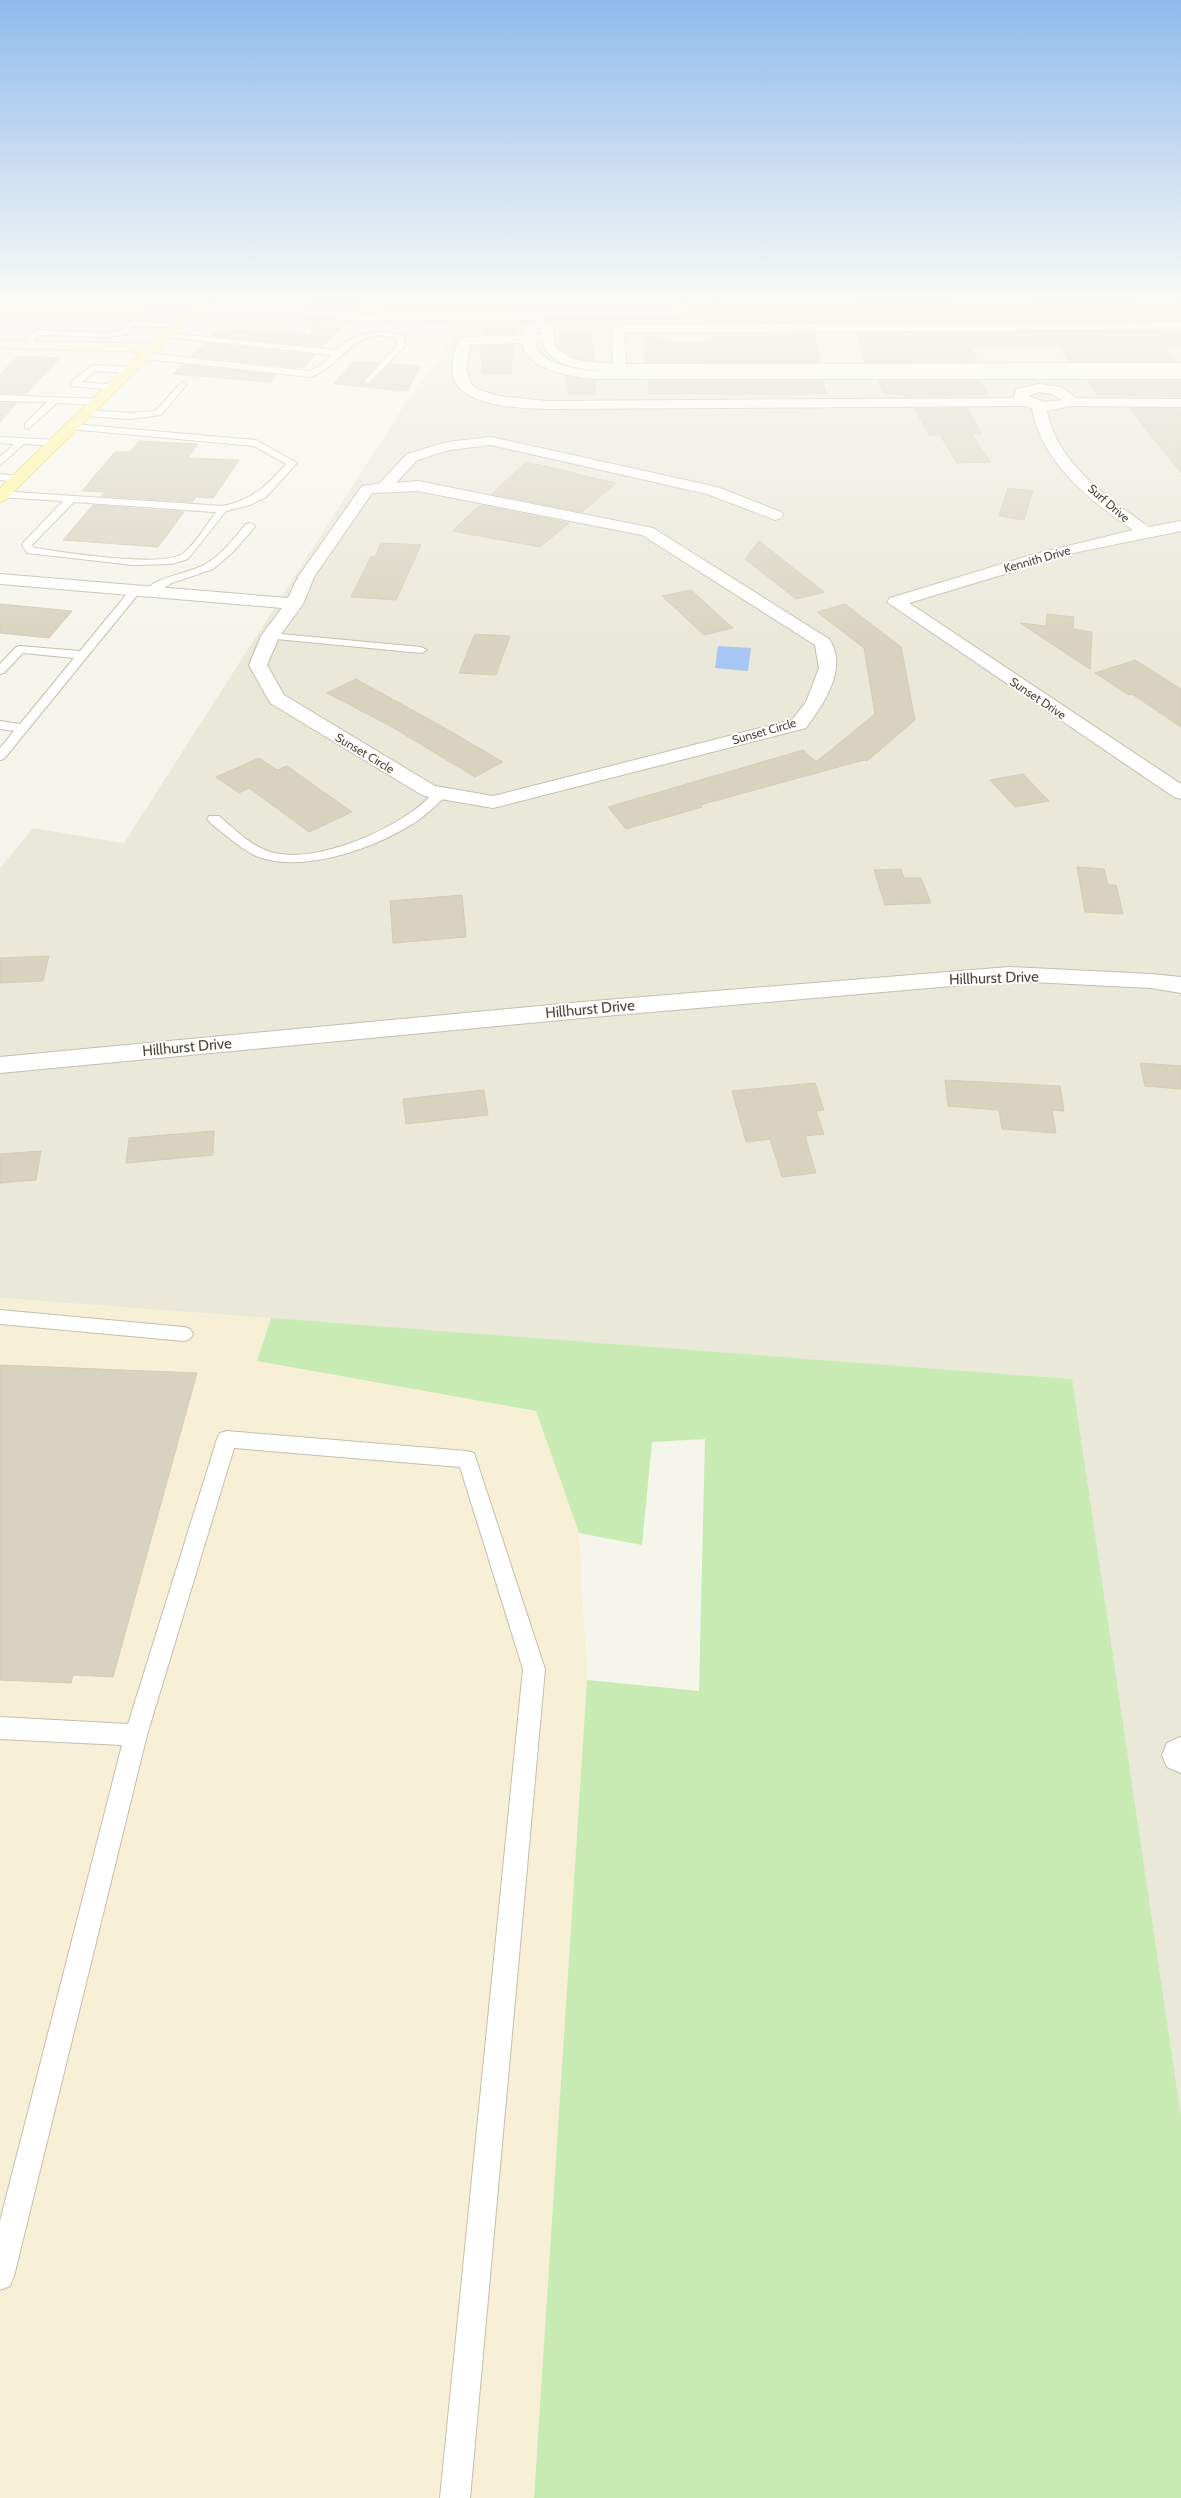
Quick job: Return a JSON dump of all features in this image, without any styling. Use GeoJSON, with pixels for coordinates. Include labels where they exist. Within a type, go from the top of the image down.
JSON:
{"type":"FeatureCollection","features":[{"type":"Feature","properties":{"kind":"main road"},"geometry":{"type":"LineString","coordinates":[[1,495],[85,414]]}},
{"type":"Feature","properties":{"kind":"street","name":"Surf Drive"},"geometry":{"type":"LineString","coordinates":[[1040,414],[1050,443],[1065,463],[1130,521],[1145,531]]}},
{"type":"Feature","properties":{"kind":"street"},"geometry":{"type":"LineString","coordinates":[[383,488],[412,457],[447,446],[491,441],[712,490],[775,516]]}},
{"type":"Feature","properties":{"kind":"street","name":"Sunset Circle"},"geometry":{"type":"LineString","coordinates":[[418,486],[647,532],[823,643],[828,668],[815,703],[799,724],[493,802],[429,791],[277,699],[258,665],[270,636],[294,604],[306,577],[367,489],[383,488],[418,486]]}},
{"type":"Feature","properties":{"kind":"street","name":"Kennith Drive"},"geometry":{"type":"LineString","coordinates":[[896,602],[1057,552],[1145,531],[1181,526]]}},
{"type":"Feature","properties":{"kind":"street"},"geometry":{"type":"LineString","coordinates":[[0,579],[294,604]]}},
{"type":"Feature","properties":{"kind":"street","name":"Sunset Drive"},"geometry":{"type":"LineString","coordinates":[[896,602],[1181,793]]}},
{"type":"Feature","properties":{"kind":"street","name":"Hillhurst Drive"},"geometry":{"type":"LineString","coordinates":[[0,1065],[591,1009],[1008,974],[1151,981],[1181,985]]}},
{"type":"Feature","properties":{"kind":"lane"},"geometry":{"type":"LineString","coordinates":[[28,426],[41,414]]}},
{"type":"Feature","properties":{"kind":"lane"},"geometry":{"type":"LineString","coordinates":[[94,414],[129,416],[152,414]]}},
{"type":"Feature","properties":{"kind":"lane"},"geometry":{"type":"LineString","coordinates":[[1,495],[223,509],[254,502],[267,492],[292,463],[256,443],[73,426]]}},
{"type":"Feature","properties":{"kind":"lane"},"geometry":{"type":"LineString","coordinates":[[0,440],[56,443]]}},
{"type":"Feature","properties":{"kind":"lane"},"geometry":{"type":"LineString","coordinates":[[0,462],[22,441]]}},
{"type":"Feature","properties":{"kind":"lane"},"geometry":{"type":"LineString","coordinates":[[0,478],[19,479]]}},
{"type":"Feature","properties":{"kind":"lane"},"geometry":{"type":"LineString","coordinates":[[72,498],[27,545],[31,551],[146,562],[171,562],[185,557],[223,509]]}},
{"type":"Feature","properties":{"kind":"lane"},"geometry":{"type":"LineString","coordinates":[[0,756],[83,655],[142,591],[162,582],[203,570],[215,562],[250,526]]}},
{"type":"Feature","properties":{"kind":"lane"},"geometry":{"type":"LineString","coordinates":[[270,636],[421,650]]}},
{"type":"Feature","properties":{"kind":"lane"},"geometry":{"type":"LineString","coordinates":[[0,671],[20,649],[83,655]]}},
{"type":"Feature","properties":{"kind":"lane"},"geometry":{"type":"LineString","coordinates":[[0,725],[23,728]]}},
{"type":"Feature","properties":{"kind":"lane"},"geometry":{"type":"LineString","coordinates":[[214,819],[253,849],[268,856],[299,858],[331,854],[374,838],[413,818],[440,793]]}},
{"type":"Feature","properties":{"kind":"lane"},"geometry":{"type":"LineString","coordinates":[[0,1317],[184,1334]]}},
{"type":"Feature","properties":{"kind":"lane"},"geometry":{"type":"LineString","coordinates":[[0,2276],[136,1735],[228,1439],[467,1459],[534,1669],[455,2498]]}},
{"type":"Feature","properties":{"kind":"lane"},"geometry":{"type":"LineString","coordinates":[[0,1728],[136,1735]]}},
{"type":"Feature","properties":{"kind":"shaded area"},"geometry":{"type":"Polygon","coordinates":[[[399,414],[1181,414],[1181,2116],[1071,1379],[0,1298],[0,868],[33,828],[124,843],[399,414]]]}},
{"type":"Feature","properties":{"kind":"shaded area"},"geometry":{"type":"Polygon","coordinates":[[[0,1298],[271,1318],[257,1361],[536,1411],[579,1533],[587,1680],[534,2498],[0,2498],[0,1298]]]}},
{"type":"Feature","properties":{"kind":"green space"},"geometry":{"type":"Polygon","coordinates":[[[271,1318],[1072,1379],[1181,2116],[1181,2498],[534,2498],[587,1680],[699,1691],[705,1439],[652,1442],[642,1545],[579,1533],[536,1411],[257,1361],[271,1318]]]}},
{"type":"Feature","properties":{"kind":"water"},"geometry":{"type":"Polygon","coordinates":[[[718,646],[751,648],[748,671],[715,668],[718,646]]]}},
{"type":"Feature","properties":{"kind":"building"},"geometry":{"type":"Polygon","coordinates":[[[0,414],[8,414],[0,422],[0,414]]]}},
{"type":"Feature","properties":{"kind":"building"},"geometry":{"type":"Polygon","coordinates":[[[917,414],[970,414],[982,434],[972,434],[990,462],[957,463],[940,435],[929,435],[917,414]]]}},
{"type":"Feature","properties":{"kind":"building"},"geometry":{"type":"Polygon","coordinates":[[[1133,414],[1181,414],[1181,473],[1133,414]]]}},
{"type":"Feature","properties":{"kind":"building"},"geometry":{"type":"Polygon","coordinates":[[[139,441],[198,444],[188,458],[239,460],[213,498],[196,497],[192,502],[101,496],[105,492],[82,491],[115,452],[130,452],[139,441]]]}},
{"type":"Feature","properties":{"kind":"building"},"geometry":{"type":"Polygon","coordinates":[[[526,462],[616,483],[582,512],[492,494],[526,462]]]}},
{"type":"Feature","properties":{"kind":"building"},"geometry":{"type":"Polygon","coordinates":[[[1008,488],[1033,491],[1024,520],[999,516],[1008,488]]]}},
{"type":"Feature","properties":{"kind":"building"},"geometry":{"type":"Polygon","coordinates":[[[93,505],[184,512],[158,547],[63,540],[93,505]]]}},
{"type":"Feature","properties":{"kind":"building"},"geometry":{"type":"Polygon","coordinates":[[[480,505],[569,523],[540,547],[452,531],[480,505]]]}},
{"type":"Feature","properties":{"kind":"building"},"geometry":{"type":"Polygon","coordinates":[[[759,541],[824,592],[796,599],[745,559],[759,541]]]}},
{"type":"Feature","properties":{"kind":"building"},"geometry":{"type":"Polygon","coordinates":[[[381,543],[421,545],[396,600],[351,597],[371,556],[375,557],[381,543]]]}},
{"type":"Feature","properties":{"kind":"building"},"geometry":{"type":"Polygon","coordinates":[[[691,590],[733,628],[704,635],[662,596],[691,590]]]}},
{"type":"Feature","properties":{"kind":"building"},"geometry":{"type":"Polygon","coordinates":[[[0,604],[72,611],[49,638],[0,633],[0,604]]]}},
{"type":"Feature","properties":{"kind":"building"},"geometry":{"type":"Polygon","coordinates":[[[845,604],[901,647],[915,720],[867,761],[864,760],[700,805],[702,807],[626,829],[608,807],[803,750],[816,762],[875,714],[864,648],[817,612],[845,604]]]}},
{"type":"Feature","properties":{"kind":"building"},"geometry":{"type":"Polygon","coordinates":[[[1047,614],[1074,617],[1073,629],[1092,632],[1090,669],[1020,623],[1046,626],[1047,614]]]}},
{"type":"Feature","properties":{"kind":"building"},"geometry":{"type":"Polygon","coordinates":[[[475,634],[510,636],[496,675],[459,673],[475,634]]]}},
{"type":"Feature","properties":{"kind":"building"},"geometry":{"type":"Polygon","coordinates":[[[1135,660],[1181,689],[1181,727],[1132,694],[1129,695],[1095,673],[1135,660]]]}},
{"type":"Feature","properties":{"kind":"building"},"geometry":{"type":"Polygon","coordinates":[[[356,679],[503,762],[475,777],[392,727],[327,693],[356,679]]]}},
{"type":"Feature","properties":{"kind":"building"},"geometry":{"type":"Polygon","coordinates":[[[259,758],[277,770],[287,766],[352,812],[309,832],[249,788],[239,793],[216,777],[259,758]]]}},
{"type":"Feature","properties":{"kind":"building"},"geometry":{"type":"Polygon","coordinates":[[[1023,774],[1049,801],[1015,807],[990,780],[1023,774]]]}},
{"type":"Feature","properties":{"kind":"building"},"geometry":{"type":"Polygon","coordinates":[[[1077,867],[1104,869],[1108,885],[1116,885],[1123,914],[1085,912],[1077,867]]]}},
{"type":"Feature","properties":{"kind":"building"},"geometry":{"type":"Polygon","coordinates":[[[901,869],[904,878],[921,878],[931,903],[885,905],[874,870],[901,869]]]}},
{"type":"Feature","properties":{"kind":"building"},"geometry":{"type":"Polygon","coordinates":[[[462,895],[466,937],[393,943],[390,901],[462,895]]]}},
{"type":"Feature","properties":{"kind":"building"},"geometry":{"type":"Polygon","coordinates":[[[49,956],[43,981],[0,983],[0,958],[49,956]]]}},
{"type":"Feature","properties":{"kind":"building"},"geometry":{"type":"Polygon","coordinates":[[[1140,1063],[1181,1066],[1181,1089],[1145,1086],[1140,1063]]]}},
{"type":"Feature","properties":{"kind":"building"},"geometry":{"type":"Polygon","coordinates":[[[945,1080],[1060,1086],[1064,1111],[1052,1110],[1056,1133],[1002,1129],[999,1110],[948,1106],[945,1080]]]}},
{"type":"Feature","properties":{"kind":"building"},"geometry":{"type":"Polygon","coordinates":[[[815,1083],[824,1110],[816,1111],[824,1134],[805,1136],[816,1173],[782,1177],[770,1139],[746,1142],[732,1091],[815,1083]]]}},
{"type":"Feature","properties":{"kind":"building"},"geometry":{"type":"Polygon","coordinates":[[[484,1090],[488,1115],[406,1124],[403,1099],[484,1090]]]}},
{"type":"Feature","properties":{"kind":"building"},"geometry":{"type":"Polygon","coordinates":[[[214,1131],[213,1155],[126,1163],[129,1138],[214,1131]]]}},
{"type":"Feature","properties":{"kind":"building"},"geometry":{"type":"Polygon","coordinates":[[[41,1151],[36,1180],[0,1183],[0,1154],[41,1151]]]}},
{"type":"Feature","properties":{"kind":"building"},"geometry":{"type":"Polygon","coordinates":[[[0,1365],[197,1373],[113,1677],[73,1675],[71,1683],[0,1680],[0,1365]]]}}]}
